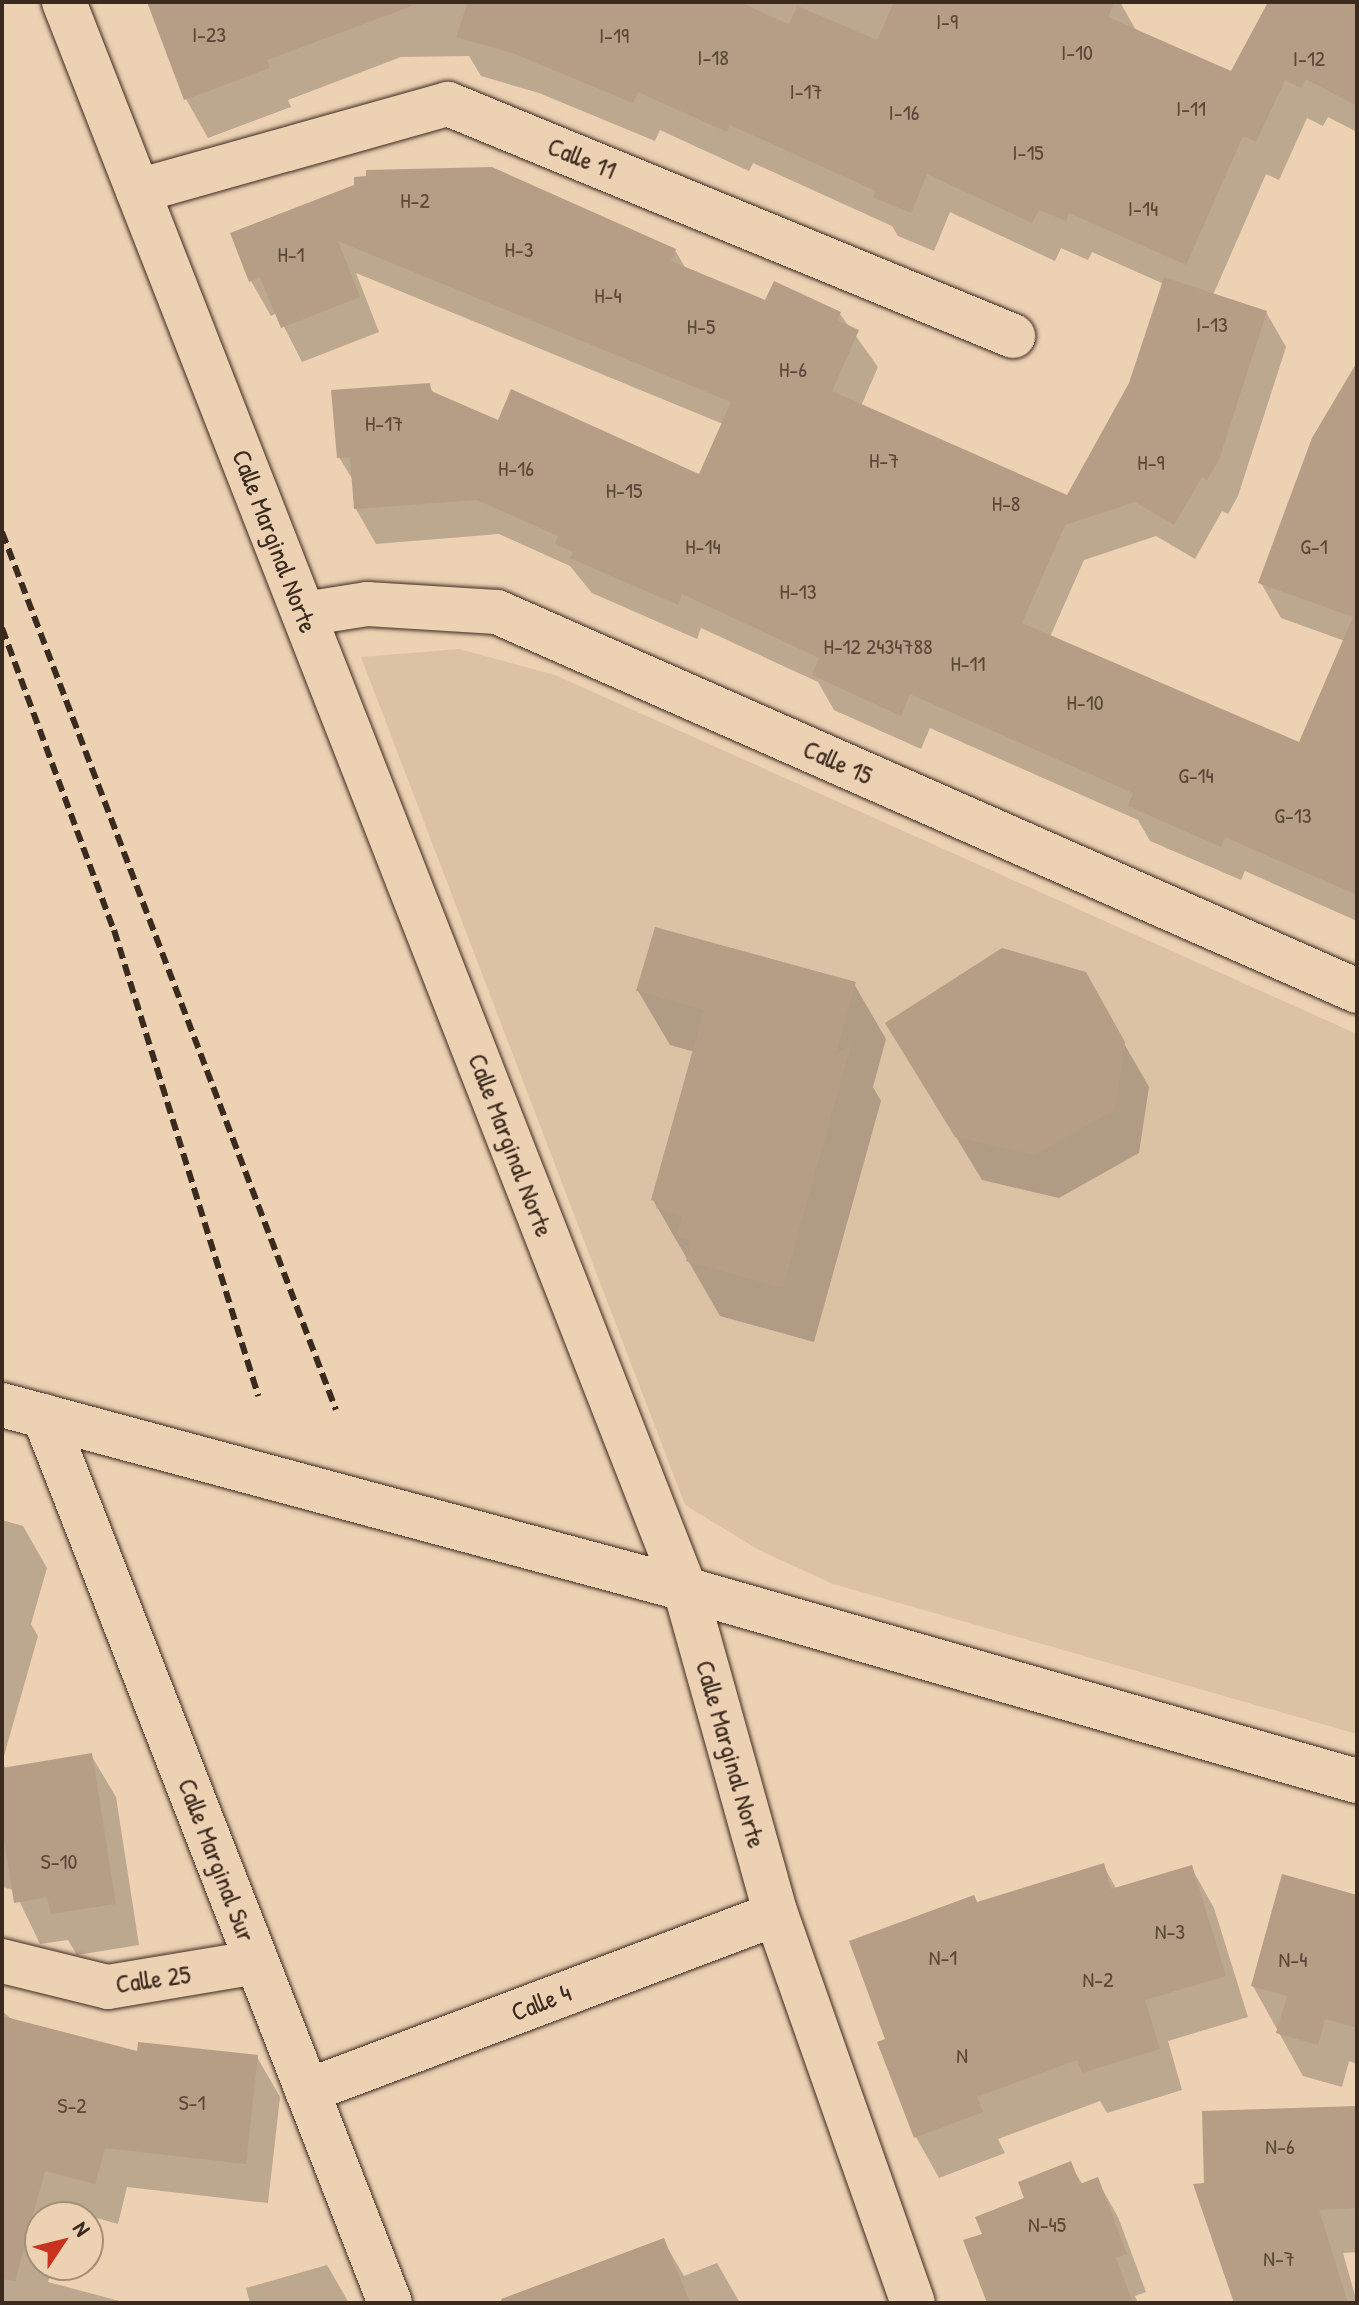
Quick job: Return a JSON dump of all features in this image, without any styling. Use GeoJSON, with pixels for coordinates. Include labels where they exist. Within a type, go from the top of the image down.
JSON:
{"type":"FeatureCollection","features":[{"type":"Feature","properties":{"kind":"street","name":"Calle Marginal Norte"},"geometry":{"type":"LineString","coordinates":[[64,2],[685,1589],[776,1914],[913,2303]]}},
{"type":"Feature","properties":{"kind":"street","name":"Calle 11"},"geometry":{"type":"LineString","coordinates":[[138,191],[448,104],[1013,336]]}},
{"type":"Feature","properties":{"kind":"street","name":"Calle 15"},"geometry":{"type":"LineString","coordinates":[[304,614],[367,604],[497,612],[1357,991]]}},
{"type":"Feature","properties":{"kind":"street"},"geometry":{"type":"LineString","coordinates":[[2,1405],[685,1589],[1357,1781]]}},
{"type":"Feature","properties":{"kind":"street","name":"Calle Marginal Sur"},"geometry":{"type":"LineString","coordinates":[[44,1416],[390,2303]]}},
{"type":"Feature","properties":{"kind":"street","name":"Calle 4"},"geometry":{"type":"LineString","coordinates":[[307,2091],[776,1914]]}},
{"type":"Feature","properties":{"kind":"street","name":"Calle 25"},"geometry":{"type":"LineString","coordinates":[[2,1961],[108,1987],[257,1962]]}},
{"type":"Feature","properties":{"kind":"shaded area"},"geometry":{"type":"Polygon","coordinates":[[[459,649],[555,675],[1357,1034],[1357,1734],[833,1584],[759,1550],[685,1505],[361,657],[459,649]]]}},
{"type":"Feature","properties":{"kind":"building"},"geometry":{"type":"Polygon","coordinates":[[[147,2],[411,2],[412,6],[267,60],[270,68],[184,100],[147,2]]]}},
{"type":"Feature","properties":{"kind":"building"},"geometry":{"type":"Polygon","coordinates":[[[468,2],[740,2],[789,25],[797,6],[877,40],[894,2],[1114,2],[1108,17],[1231,71],[1268,2],[1357,2],[1357,106],[1306,79],[1301,88],[1285,80],[1256,142],[1243,136],[1186,265],[1069,213],[1066,221],[1039,210],[1032,223],[927,174],[911,213],[873,197],[876,191],[730,125],[727,132],[638,92],[633,103],[515,54],[456,37],[468,2]]]}},
{"type":"Feature","properties":{"kind":"building"},"geometry":{"type":"Polygon","coordinates":[[[492,167],[676,249],[671,261],[765,300],[774,281],[841,312],[837,320],[859,330],[832,391],[1067,495],[1129,383],[1164,277],[1267,311],[1219,460],[1207,480],[1202,477],[1174,525],[1135,502],[1065,525],[1022,623],[1299,742],[1353,617],[1258,583],[1312,438],[1357,362],[1357,895],[1225,837],[1221,847],[1128,806],[1133,793],[910,694],[901,716],[812,675],[819,658],[682,594],[678,605],[570,558],[573,552],[555,544],[558,536],[477,500],[354,509],[350,457],[337,458],[331,390],[430,383],[431,391],[498,420],[511,389],[699,474],[731,402],[338,241],[360,297],[281,328],[260,277],[249,282],[230,233],[354,185],[354,177],[366,176],[366,170],[492,167]]]}},
{"type":"Feature","properties":{"kind":"building"},"geometry":{"type":"Polygon","coordinates":[[[655,927],[856,982],[836,1054],[851,1045],[783,1288],[686,1261],[692,1241],[676,1237],[682,1216],[656,1208],[658,1202],[651,1200],[704,1010],[636,991],[655,927]]]}},
{"type":"Feature","properties":{"kind":"building"},"geometry":{"type":"Polygon","coordinates":[[[1002,948],[1086,972],[1125,1042],[1115,1110],[1034,1155],[955,1137],[885,1023],[1002,948]]]}},
{"type":"Feature","properties":{"kind":"building"},"geometry":{"type":"Polygon","coordinates":[[[92,1753],[116,1904],[51,1914],[47,1897],[14,1903],[2,1827],[2,1768],[92,1753]]]}},
{"type":"Feature","properties":{"kind":"building"},"geometry":{"type":"Polygon","coordinates":[[[1104,1863],[1111,1889],[1192,1865],[1226,1976],[1145,2000],[1160,2049],[1082,2073],[1077,2060],[977,2097],[983,2112],[914,2138],[877,2042],[885,2039],[849,1941],[974,1895],[977,1902],[1104,1863]]]}},
{"type":"Feature","properties":{"kind":"building"},"geometry":{"type":"Polygon","coordinates":[[[1282,1874],[1357,1895],[1357,2028],[1325,2019],[1318,2045],[1276,2033],[1287,1996],[1251,1986],[1282,1874]]]}},
{"type":"Feature","properties":{"kind":"building"},"geometry":{"type":"Polygon","coordinates":[[[2,2016],[137,2051],[138,2042],[258,2055],[246,2164],[105,2148],[95,2184],[45,2171],[37,2201],[24,2201],[24,2248],[15,2281],[2,2279],[2,2016]]]}},
{"type":"Feature","properties":{"kind":"building"},"geometry":{"type":"Polygon","coordinates":[[[1357,2106],[1357,2208],[1319,2210],[1348,2303],[1234,2303],[1193,2184],[1204,2183],[1202,2111],[1357,2106]]]}},
{"type":"Feature","properties":{"kind":"building"},"geometry":{"type":"Polygon","coordinates":[[[1071,2161],[1080,2184],[1098,2177],[1127,2254],[1116,2258],[1133,2303],[987,2303],[963,2240],[982,2234],[975,2217],[1024,2198],[1018,2182],[1071,2161]]]}},
{"type":"Feature","properties":{"kind":"building"},"geometry":{"type":"Polygon","coordinates":[[[664,2238],[690,2303],[502,2303],[501,2299],[664,2238]]]}},
{"type":"Feature","properties":{"kind":"railway"},"geometry":{"type":"LineString","coordinates":[[2,532],[336,1410]]}},
{"type":"Feature","properties":{"kind":"railway"},"geometry":{"type":"LineString","coordinates":[[2,628],[114,930],[258,1396]]}}]}
